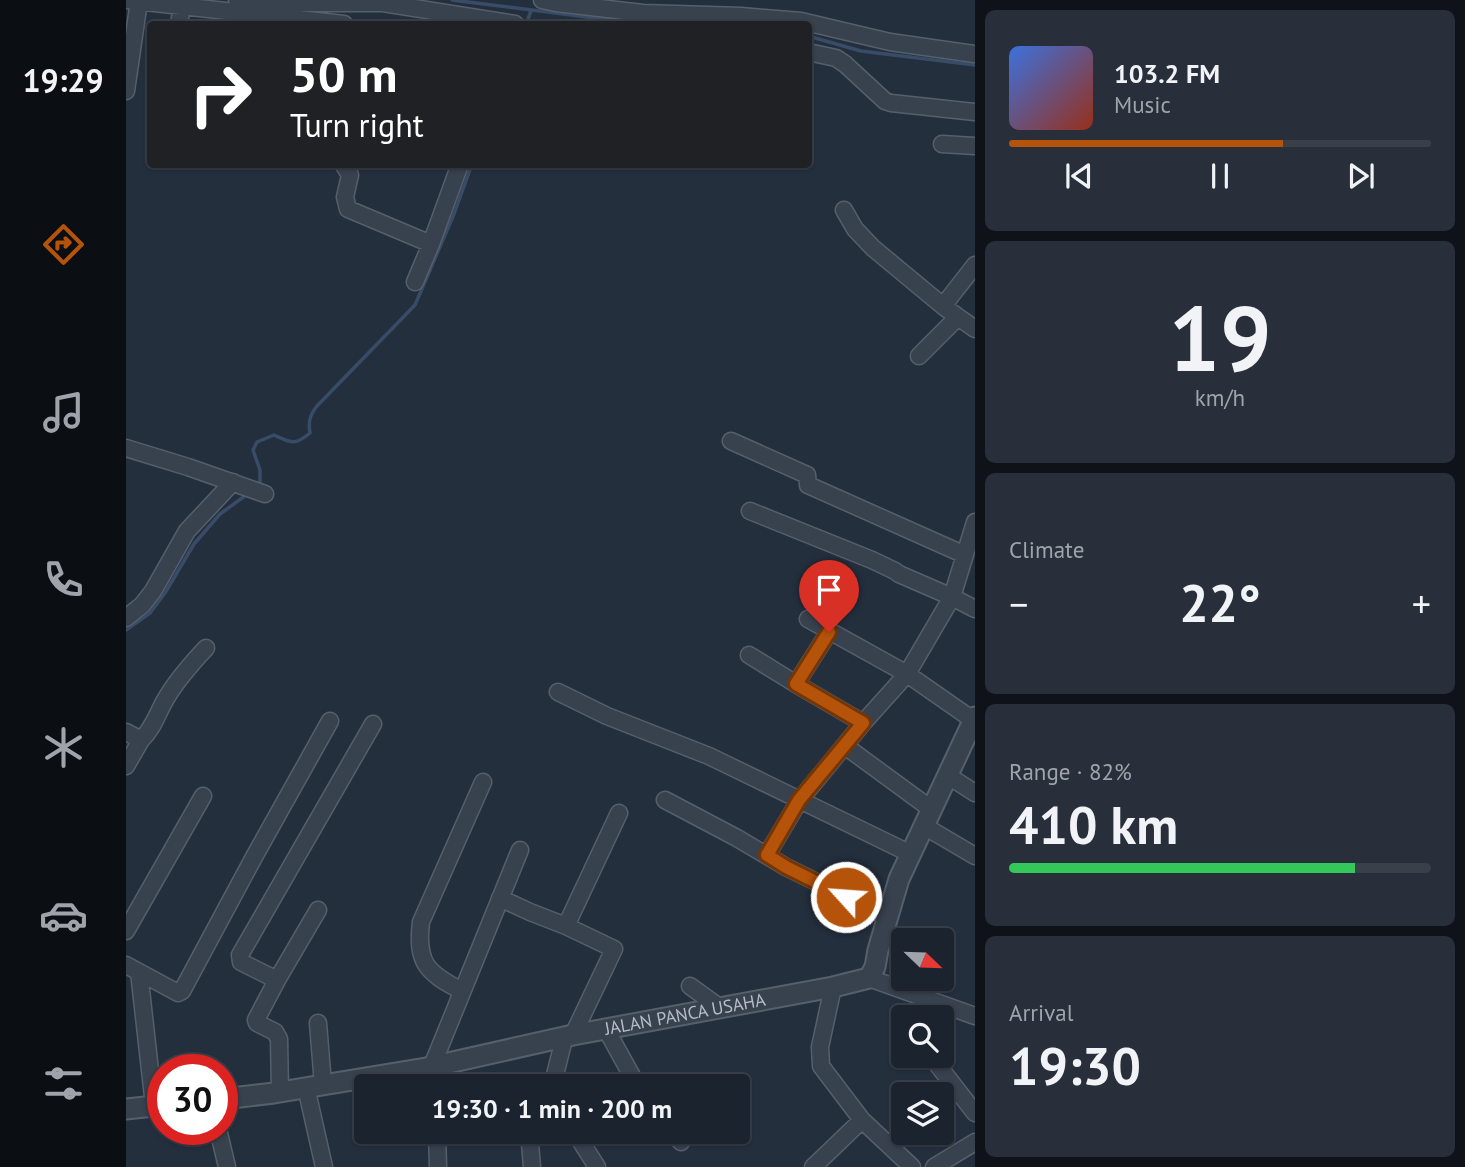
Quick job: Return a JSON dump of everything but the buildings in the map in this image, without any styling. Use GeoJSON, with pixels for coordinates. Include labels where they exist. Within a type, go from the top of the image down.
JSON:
{"type":"FeatureCollection","features":[{"type":"Feature","properties":{"kind":"street"},"geometry":{"type":"LineString","coordinates":[[237,0],[284,6],[334,21]]}},
{"type":"Feature","properties":{"kind":"street"},"geometry":{"type":"LineString","coordinates":[[542,0],[581,6],[683,8],[801,21]]}},
{"type":"Feature","properties":{"kind":"street"},"geometry":{"type":"LineString","coordinates":[[126,91],[132,1],[182,6],[383,3],[425,17],[473,21]]}},
{"type":"Feature","properties":{"kind":"street"},"geometry":{"type":"LineString","coordinates":[[180,21],[182,6]]}},
{"type":"Feature","properties":{"kind":"street"},"geometry":{"type":"LineString","coordinates":[[812,24],[890,42],[975,54]]}},
{"type":"Feature","properties":{"kind":"street"},"geometry":{"type":"LineString","coordinates":[[812,53],[836,58],[885,101],[975,112]]}},
{"type":"Feature","properties":{"kind":"street"},"geometry":{"type":"LineString","coordinates":[[942,144],[975,146]]}},
{"type":"Feature","properties":{"kind":"street"},"geometry":{"type":"LineString","coordinates":[[346,168],[350,175],[345,198],[348,209],[431,244]]}},
{"type":"Feature","properties":{"kind":"street"},"geometry":{"type":"LineString","coordinates":[[415,282],[459,168]]}},
{"type":"Feature","properties":{"kind":"street"},"geometry":{"type":"LineString","coordinates":[[844,210],[855,229],[873,248],[943,306],[975,328]]}},
{"type":"Feature","properties":{"kind":"street"},"geometry":{"type":"LineString","coordinates":[[943,306],[975,265]]}},
{"type":"Feature","properties":{"kind":"street"},"geometry":{"type":"LineString","coordinates":[[919,356],[958,317]]}},
{"type":"Feature","properties":{"kind":"street"},"geometry":{"type":"LineString","coordinates":[[731,441],[807,475],[808,485],[969,545]]}},
{"type":"Feature","properties":{"kind":"street"},"geometry":{"type":"LineString","coordinates":[[126,448],[252,489],[187,531],[153,591],[142,605],[126,618]]}},
{"type":"Feature","properties":{"kind":"street"},"geometry":{"type":"LineString","coordinates":[[750,511],[872,560],[975,609]]}},
{"type":"Feature","properties":{"kind":"street"},"geometry":{"type":"LineString","coordinates":[[767,855],[799,800],[907,674],[952,597],[975,522]]}},
{"type":"Feature","properties":{"kind":"street"},"geometry":{"type":"LineString","coordinates":[[808,619],[907,674],[974,718],[898,879],[875,967],[869,978],[975,1016]]}},
{"type":"Feature","properties":{"kind":"street"},"geometry":{"type":"LineString","coordinates":[[796,684],[829,632]]}},
{"type":"Feature","properties":{"kind":"street"},"geometry":{"type":"LineString","coordinates":[[126,766],[173,687],[206,648]]}},
{"type":"Feature","properties":{"kind":"street"},"geometry":{"type":"LineString","coordinates":[[749,655],[863,723]]}},
{"type":"Feature","properties":{"kind":"street"},"geometry":{"type":"LineString","coordinates":[[558,692],[607,716],[709,756],[911,854]]}},
{"type":"Feature","properties":{"kind":"street"},"geometry":{"type":"LineString","coordinates":[[132,968],[178,993],[182,991],[330,721]]}},
{"type":"Feature","properties":{"kind":"street"},"geometry":{"type":"LineString","coordinates":[[277,980],[241,962],[240,955],[373,724]]}},
{"type":"Feature","properties":{"kind":"street"},"geometry":{"type":"LineString","coordinates":[[126,732],[141,740]]}},
{"type":"Feature","properties":{"kind":"street"},"geometry":{"type":"LineString","coordinates":[[845,746],[975,856]]}},
{"type":"Feature","properties":{"kind":"street"},"geometry":{"type":"LineString","coordinates":[[947,775],[975,793]]}},
{"type":"Feature","properties":{"kind":"street"},"geometry":{"type":"LineString","coordinates":[[462,992],[429,969],[421,957],[419,941],[421,922],[483,782]]}},
{"type":"Feature","properties":{"kind":"street"},"geometry":{"type":"LineString","coordinates":[[126,931],[203,796]]}},
{"type":"Feature","properties":{"kind":"street"},"geometry":{"type":"LineString","coordinates":[[665,800],[786,867],[887,917]]}},
{"type":"Feature","properties":{"kind":"street"},"geometry":{"type":"LineString","coordinates":[[566,926],[619,813]]}},
{"type":"Feature","properties":{"kind":"street"},"geometry":{"type":"LineString","coordinates":[[427,1074],[520,850]]}},
{"type":"Feature","properties":{"kind":"street"},"geometry":{"type":"LineString","coordinates":[[500,898],[614,949],[569,1037],[556,1074]]}},
{"type":"Feature","properties":{"kind":"street"},"geometry":{"type":"LineString","coordinates":[[280,1092],[278,1035],[256,1020],[318,910]]}},
{"type":"Feature","properties":{"kind":"street"},"geometry":{"type":"LineString","coordinates":[[132,968],[148,1054]]}},
{"type":"Feature","properties":{"kind":"street","name":"JALAN PANCA USAHA"},"geometry":{"type":"LineString","coordinates":[[427,1074],[569,1037],[869,978]]}},
{"type":"Feature","properties":{"kind":"street"},"geometry":{"type":"LineString","coordinates":[[690,986],[719,1007]]}},
{"type":"Feature","properties":{"kind":"street"},"geometry":{"type":"LineString","coordinates":[[833,987],[820,1047],[821,1066],[862,1120],[912,1167]]}},
{"type":"Feature","properties":{"kind":"street"},"geometry":{"type":"LineString","coordinates":[[954,1012],[958,1010]]}},
{"type":"Feature","properties":{"kind":"street"},"geometry":{"type":"LineString","coordinates":[[317,1023],[315,1086],[324,1167]]}},
{"type":"Feature","properties":{"kind":"street"},"geometry":{"type":"LineString","coordinates":[[606,1030],[631,1074]]}},
{"type":"Feature","properties":{"kind":"street"},"geometry":{"type":"LineString","coordinates":[[940,1068],[975,1114]]}},
{"type":"Feature","properties":{"kind":"street","name":"JALAN PANCA USAHA"},"geometry":{"type":"LineString","coordinates":[[238,1097],[354,1082]]}},
{"type":"Feature","properties":{"kind":"street"},"geometry":{"type":"LineString","coordinates":[[126,1109],[147,1107]]}},
{"type":"Feature","properties":{"kind":"street"},"geometry":{"type":"LineString","coordinates":[[813,1167],[862,1120]]}},
{"type":"Feature","properties":{"kind":"street"},"geometry":{"type":"LineString","coordinates":[[934,1167],[975,1142]]}},
{"type":"Feature","properties":{"kind":"street"},"geometry":{"type":"LineString","coordinates":[[437,1144],[438,1167]]}},
{"type":"Feature","properties":{"kind":"street"},"geometry":{"type":"LineString","coordinates":[[529,1144],[533,1167]]}},
{"type":"Feature","properties":{"kind":"street"},"geometry":{"type":"LineString","coordinates":[[583,1144],[597,1167]]}},
{"type":"Feature","properties":{"kind":"street"},"geometry":{"type":"LineString","coordinates":[[222,1145],[227,1167]]}},
{"type":"Feature","properties":{"kind":"waterway"},"geometry":{"type":"LineString","coordinates":[[452,0],[618,21]]}},
{"type":"Feature","properties":{"kind":"waterway"},"geometry":{"type":"LineString","coordinates":[[527,21],[531,11]]}},
{"type":"Feature","properties":{"kind":"waterway"},"geometry":{"type":"LineString","coordinates":[[812,37],[861,51],[975,65]]}},
{"type":"Feature","properties":{"kind":"waterway"},"geometry":{"type":"LineString","coordinates":[[257,485],[260,482],[260,470],[253,450],[257,442],[274,435],[296,441],[310,433],[310,418],[317,406],[415,305],[471,168]]}},
{"type":"Feature","properties":{"kind":"waterway"},"geometry":{"type":"LineString","coordinates":[[126,630],[150,613],[194,544],[220,514],[249,493]]}},
{"type":"Feature","properties":{"kind":"route"},"geometry":{"type":"LineString","coordinates":[[829,632],[796,684],[863,723],[799,800],[767,855],[846,897]]}}]}
